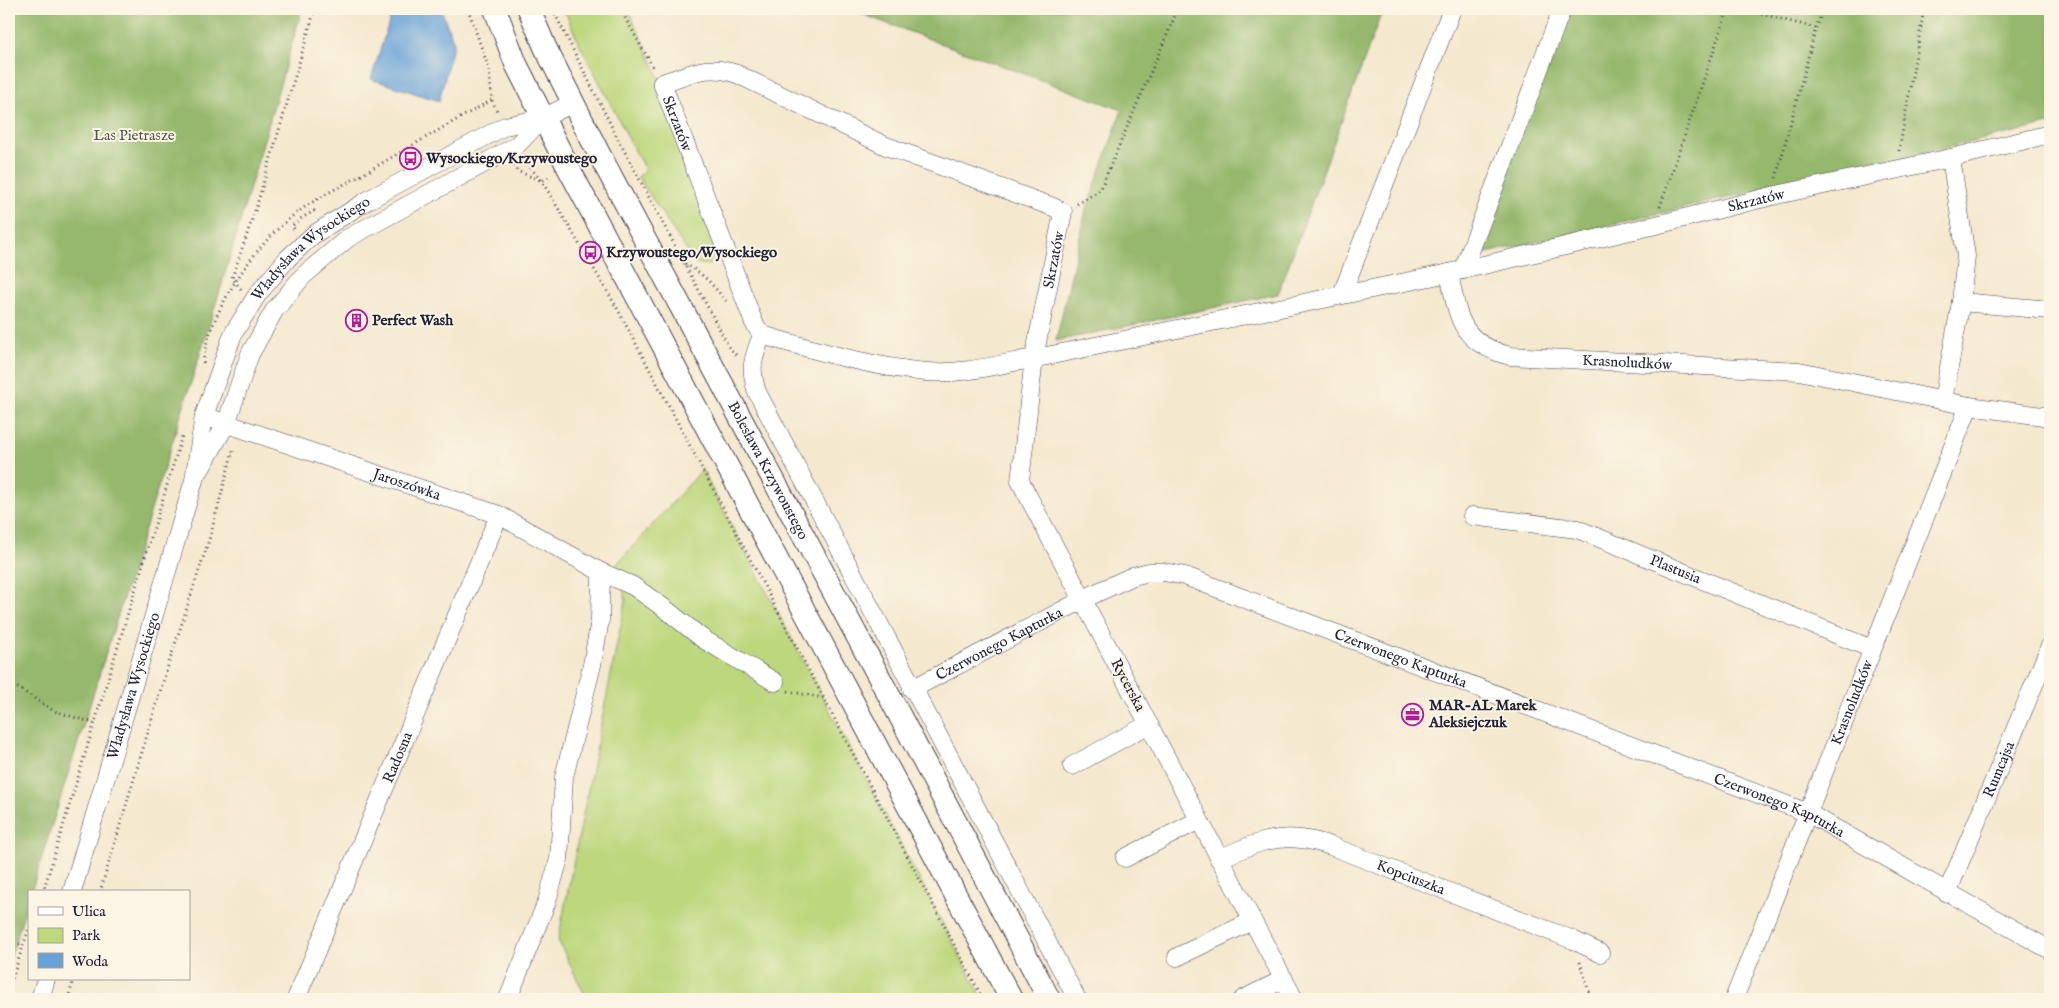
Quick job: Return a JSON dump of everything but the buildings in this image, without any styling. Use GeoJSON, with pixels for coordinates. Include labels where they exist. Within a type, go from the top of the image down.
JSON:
{"type":"FeatureCollection","features":[{"type":"Feature","properties":{"kind":"main road"},"geometry":{"type":"LineString","coordinates":[[495,9],[516,64],[543,118],[1011,999]]}},
{"type":"Feature","properties":{"kind":"main road"},"geometry":{"type":"LineString","coordinates":[[529,9],[545,47],[573,103]]}},
{"type":"Feature","properties":{"kind":"main road","name":"Bolesława Krzywoustego"},"geometry":{"type":"LineString","coordinates":[[573,103],[711,365],[894,704],[1049,999]]}},
{"type":"Feature","properties":{"kind":"main road"},"geometry":{"type":"LineString","coordinates":[[930,846],[931,835],[936,829],[944,827],[964,838]]}},
{"type":"Feature","properties":{"kind":"street"},"geometry":{"type":"LineString","coordinates":[[1342,294],[1452,9]]}},
{"type":"Feature","properties":{"kind":"street"},"geometry":{"type":"LineString","coordinates":[[1456,271],[1562,9]]}},
{"type":"Feature","properties":{"kind":"street","name":"Skrzatów"},"geometry":{"type":"LineString","coordinates":[[1034,358],[1063,212],[886,146],[738,74],[721,68],[707,68],[662,83],[754,324],[762,335],[870,363],[927,372],[965,370],[1034,358],[1456,271],[1772,196],[1951,158],[2050,134]]}},
{"type":"Feature","properties":{"kind":"street","name":"Władysława Wysockiego"},"geometry":{"type":"LineString","coordinates":[[73,890],[194,480],[204,416],[233,334],[257,294],[286,259],[313,235],[368,200],[505,126],[543,118],[573,103]]}},
{"type":"Feature","properties":{"kind":"street","name":"Władysława Wysockiego"},"geometry":{"type":"LineString","coordinates":[[194,480],[233,426],[250,354],[274,311],[303,276],[348,238],[516,146],[543,118]]}},
{"type":"Feature","properties":{"kind":"street"},"geometry":{"type":"LineString","coordinates":[[1943,400],[1961,302],[1966,256],[1951,158]]}},
{"type":"Feature","properties":{"kind":"street","name":"Krasnoludków"},"geometry":{"type":"LineString","coordinates":[[1456,271],[1457,313],[1466,331],[1480,344],[1494,352],[1510,356],[1799,371],[1969,406],[2050,417]]}},
{"type":"Feature","properties":{"kind":"street"},"geometry":{"type":"LineString","coordinates":[[1961,302],[2050,310]]}},
{"type":"Feature","properties":{"kind":"street"},"geometry":{"type":"LineString","coordinates":[[762,335],[751,370],[757,392],[1077,999]]}},
{"type":"Feature","properties":{"kind":"street","name":"Rycerska"},"geometry":{"type":"LineString","coordinates":[[1034,358],[1020,481],[1294,999]]}},
{"type":"Feature","properties":{"kind":"street","name":"Krasnoludków"},"geometry":{"type":"LineString","coordinates":[[1734,999],[1969,406]]}},
{"type":"Feature","properties":{"kind":"street","name":"Jaroszówka"},"geometry":{"type":"LineString","coordinates":[[204,416],[499,515],[602,572],[633,586],[703,639],[775,682]]}},
{"type":"Feature","properties":{"kind":"street","name":"Radosna"},"geometry":{"type":"LineString","coordinates":[[296,999],[499,515]]}},
{"type":"Feature","properties":{"kind":"street","name":"Plastusia"},"geometry":{"type":"LineString","coordinates":[[1472,516],[1577,529],[1872,649]]}},
{"type":"Feature","properties":{"kind":"street"},"geometry":{"type":"LineString","coordinates":[[508,999],[547,901],[559,859],[564,776],[592,665],[600,620],[602,572]]}},
{"type":"Feature","properties":{"kind":"street","name":"Czerwonego Kapturka"},"geometry":{"type":"LineString","coordinates":[[912,689],[1133,576],[1164,572],[1184,576],[1808,813],[2050,950]]}},
{"type":"Feature","properties":{"kind":"street","name":"Rumcajsa"},"geometry":{"type":"LineString","coordinates":[[1947,893],[2050,646]]}},
{"type":"Feature","properties":{"kind":"street"},"geometry":{"type":"LineString","coordinates":[[1072,766],[1149,724]]}},
{"type":"Feature","properties":{"kind":"street"},"geometry":{"type":"LineString","coordinates":[[1125,858],[1199,820]]}},
{"type":"Feature","properties":{"kind":"street","name":"Kopciuszka"},"geometry":{"type":"LineString","coordinates":[[1220,859],[1249,845],[1278,838],[1301,838],[1332,846],[1573,940],[1600,953]]}},
{"type":"Feature","properties":{"kind":"street"},"geometry":{"type":"LineString","coordinates":[[1177,957],[1252,921]]}},
{"type":"Feature","properties":{"kind":"street"},"geometry":{"type":"LineString","coordinates":[[1243,999],[1284,979]]}},
{"type":"Feature","properties":{"kind":"street"},"geometry":{"type":"LineString","coordinates":[[40,999],[46,980]]}},
{"type":"Feature","properties":{"kind":"path"},"geometry":{"type":"LineString","coordinates":[[246,296],[232,278],[256,208],[314,9]]}},
{"type":"Feature","properties":{"kind":"path"},"geometry":{"type":"LineString","coordinates":[[468,9],[489,69],[492,100],[496,110]]}},
{"type":"Feature","properties":{"kind":"path"},"geometry":{"type":"LineString","coordinates":[[552,9],[619,141],[729,347]]}},
{"type":"Feature","properties":{"kind":"path"},"geometry":{"type":"LineString","coordinates":[[620,9],[662,83]]}},
{"type":"Feature","properties":{"kind":"path"},"geometry":{"type":"LineString","coordinates":[[1063,212],[1100,190],[1178,9]]}},
{"type":"Feature","properties":{"kind":"path"},"geometry":{"type":"LineString","coordinates":[[1656,225],[1659,211],[1728,9]]}},
{"type":"Feature","properties":{"kind":"path"},"geometry":{"type":"LineString","coordinates":[[1742,9],[1816,28]]}},
{"type":"Feature","properties":{"kind":"path"},"geometry":{"type":"LineString","coordinates":[[1772,196],[1777,169],[1823,9]]}},
{"type":"Feature","properties":{"kind":"path"},"geometry":{"type":"LineString","coordinates":[[1899,152],[1924,9]]}},
{"type":"Feature","properties":{"kind":"path"},"geometry":{"type":"LineString","coordinates":[[506,169],[514,165]]}},
{"type":"Feature","properties":{"kind":"path"},"geometry":{"type":"LineString","coordinates":[[542,181],[616,308],[983,999]]}},
{"type":"Feature","properties":{"kind":"path"},"geometry":{"type":"LineString","coordinates":[[684,264],[699,270],[727,303],[737,311],[749,311]]}},
{"type":"Feature","properties":{"kind":"path"},"geometry":{"type":"LineString","coordinates":[[101,890],[166,672],[209,540],[233,426]]}},
{"type":"Feature","properties":{"kind":"path"},"geometry":{"type":"LineString","coordinates":[[44,890],[184,428]]}},
{"type":"Feature","properties":{"kind":"path"},"geometry":{"type":"LineString","coordinates":[[9,682],[54,711],[94,723]]}},
{"type":"Feature","properties":{"kind":"path"},"geometry":{"type":"LineString","coordinates":[[775,682],[796,694],[823,698]]}},
{"type":"Feature","properties":{"kind":"path"},"geometry":{"type":"LineString","coordinates":[[9,988],[28,930]]}},
{"type":"Feature","properties":{"kind":"path"},"geometry":{"type":"LineString","coordinates":[[1573,940],[1591,999]]}},
{"type":"Feature","properties":{"kind":"path"},"geometry":{"type":"LineString","coordinates":[[9,942],[22,945]]}},
{"type":"Feature","properties":{"kind":"path"},"geometry":{"type":"LineString","coordinates":[[68,999],[74,980]]}},
{"type":"Feature","properties":{"kind":"green space","name":"Las Pietrasze"},"geometry":{"type":"Polygon","coordinates":[[[9,9],[302,9],[222,284],[32,890],[28,890],[28,901],[9,962],[9,9]]]}},
{"type":"Feature","properties":{"kind":"green space"},"geometry":{"type":"Polygon","coordinates":[[[564,9],[628,9],[662,83],[715,250],[709,265],[695,263],[638,177],[645,170],[577,39],[564,9]]]}},
{"type":"Feature","properties":{"kind":"green space"},"geometry":{"type":"Polygon","coordinates":[[[848,9],[1383,9],[1278,294],[1056,341],[1086,210],[1122,110],[848,9]]]}},
{"type":"Feature","properties":{"kind":"green space"},"geometry":{"type":"Polygon","coordinates":[[[1564,9],[2050,9],[2050,124],[1478,255],[1564,9]]]}},
{"type":"Feature","properties":{"kind":"green space"},"geometry":{"type":"Polygon","coordinates":[[[702,470],[983,999],[587,999],[558,940],[626,599],[615,566],[702,470]]]}},
{"type":"Feature","properties":{"kind":"water"},"geometry":{"type":"Polygon","coordinates":[[[393,9],[441,9],[454,43],[439,101],[371,79],[393,9]]]}},
{"type":"Feature","properties":{"kind":"place","name":"Wysockiego/Krzywoustego"},"geometry":{"type":"Point","coordinates":[410,158]}},
{"type":"Feature","properties":{"kind":"place","name":"Krzywoustego/Wysockiego"},"geometry":{"type":"Point","coordinates":[590,252]}},
{"type":"Feature","properties":{"kind":"place","name":"Perfect Wash"},"geometry":{"type":"Point","coordinates":[356,320]}},
{"type":"Feature","properties":{"kind":"place","name":"MAR-AL Marek Aleksiejczuk"},"geometry":{"type":"Point","coordinates":[1413,714]}}]}
